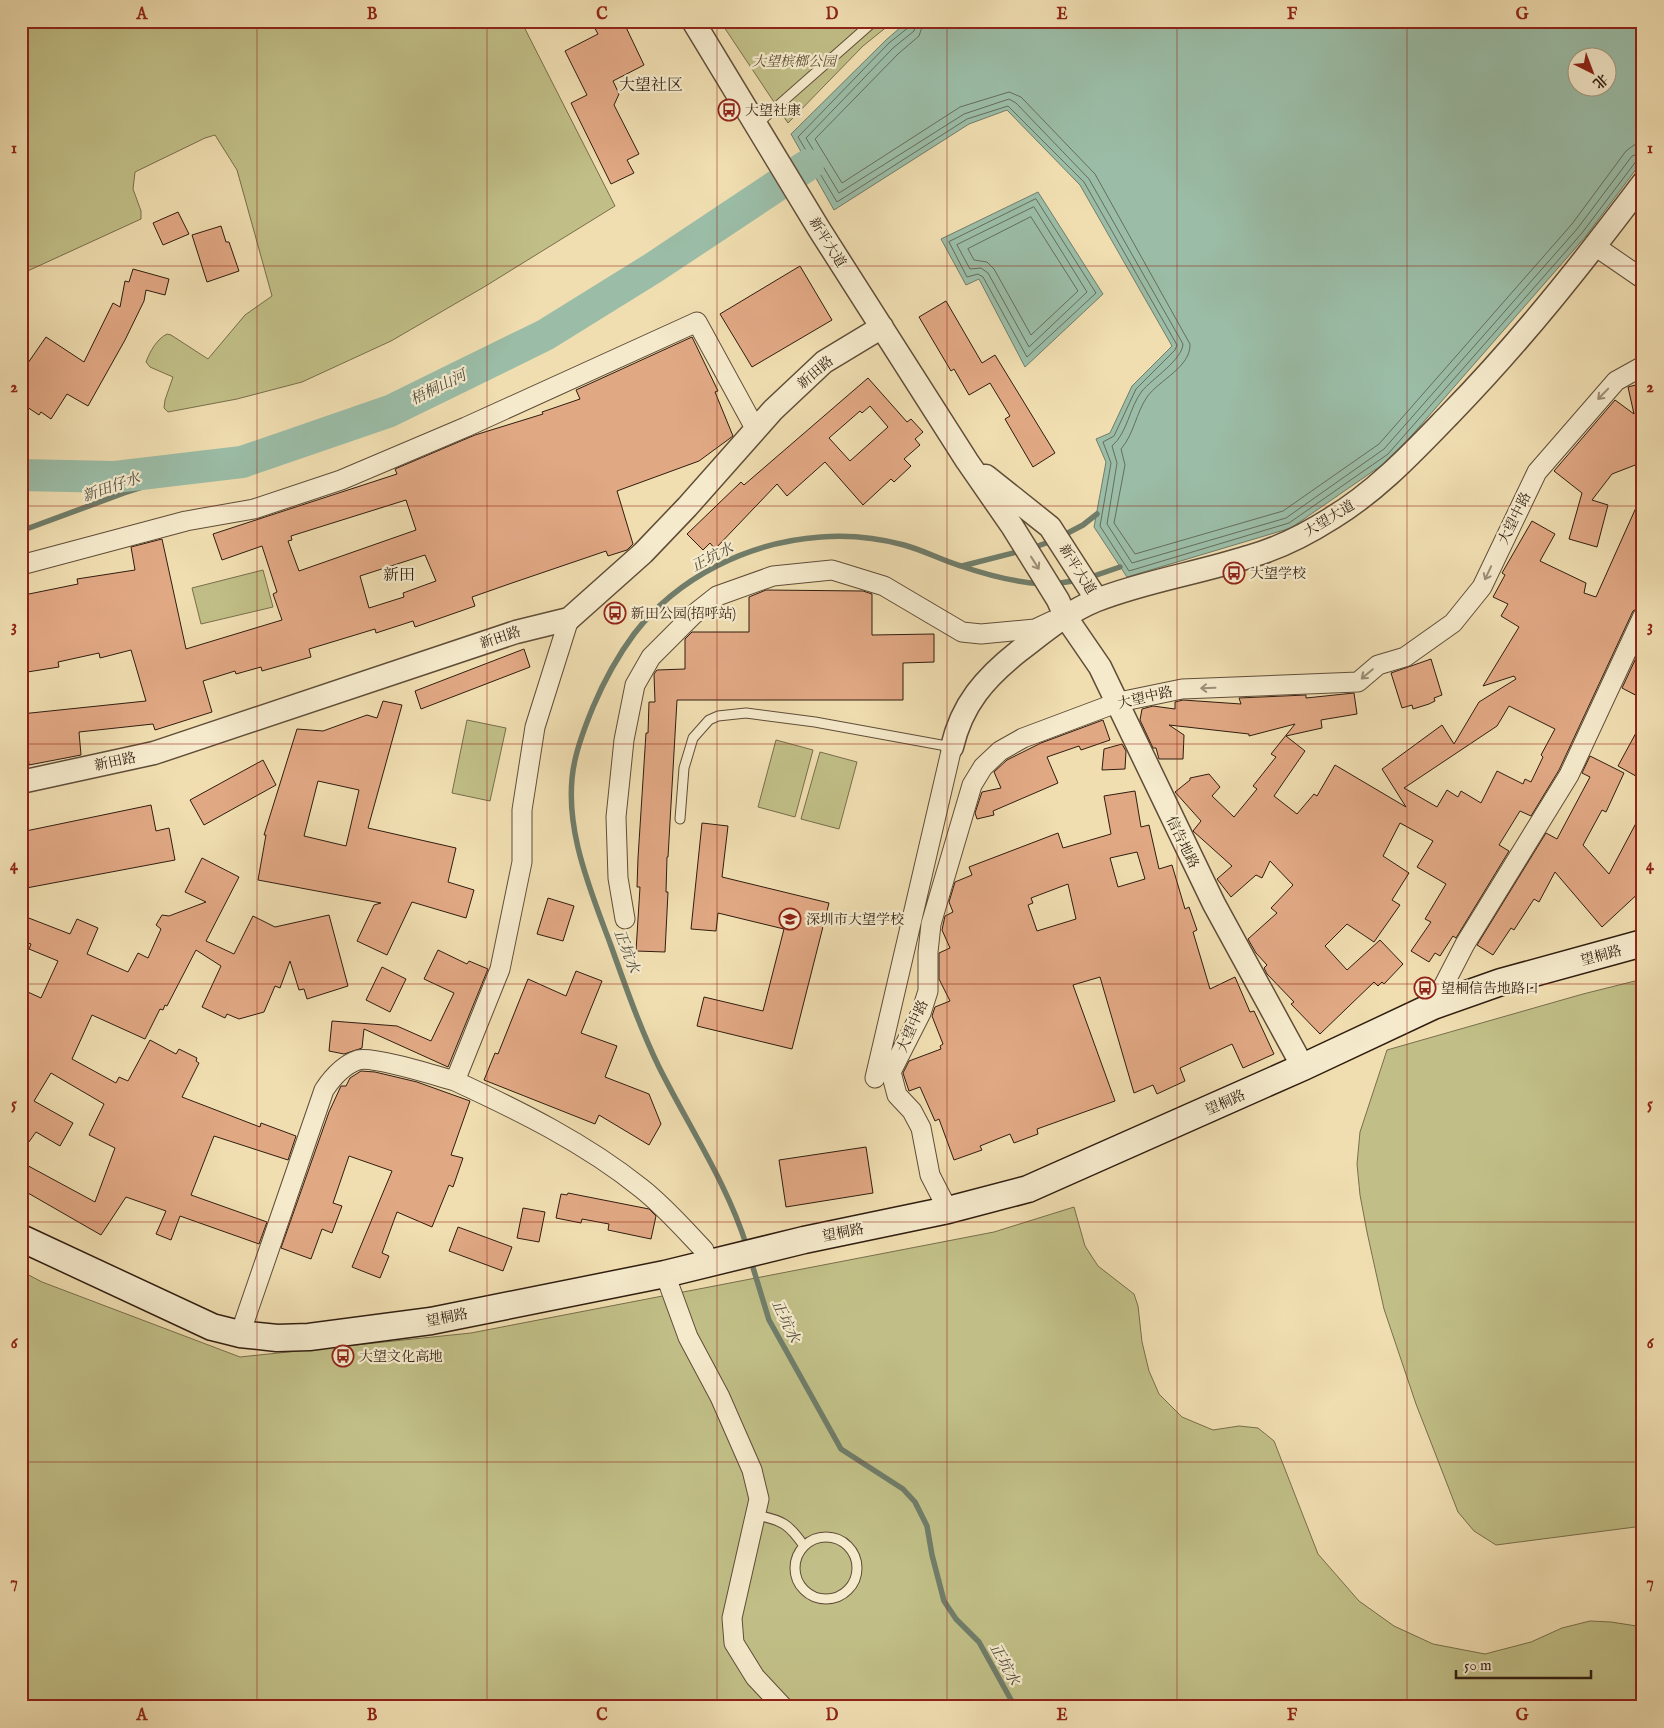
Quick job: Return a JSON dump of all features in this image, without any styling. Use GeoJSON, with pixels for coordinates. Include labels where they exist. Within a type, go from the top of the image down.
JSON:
{"type":"FeatureCollection","features":[{"type":"Feature","properties":{"kind":"main road","name":"望桐路"},"geometry":{"type":"LineString","coordinates":[[21,1238],[212,1327],[240,1334],[277,1338],[310,1337],[431,1321],[665,1274],[715,1261],[948,1210],[1028,1189],[1303,1067],[1433,1006],[1501,982],[1643,943]]}},
{"type":"Feature","properties":{"kind":"street","name":"新平大道"},"geometry":{"type":"LineString","coordinates":[[693,21],[818,229],[967,461],[1012,526],[1062,608]]}},
{"type":"Feature","properties":{"kind":"street","name":"大望大道"},"geometry":{"type":"LineString","coordinates":[[952,747],[958,723],[974,693],[1062,608],[1093,593],[1250,557],[1292,540],[1332,518],[1367,494],[1399,468],[1503,360],[1552,303],[1643,182]]}},
{"type":"Feature","properties":{"kind":"street"},"geometry":{"type":"LineString","coordinates":[[1595,246],[1643,279]]}},
{"type":"Feature","properties":{"kind":"street"},"geometry":{"type":"LineString","coordinates":[[21,565],[186,521],[254,509],[341,480],[474,423],[697,322],[756,430]]}},
{"type":"Feature","properties":{"kind":"street","name":"新田路"},"geometry":{"type":"LineString","coordinates":[[21,782],[154,753],[516,632],[568,619],[643,553],[688,508],[773,410],[824,362],[882,327]]}},
{"type":"Feature","properties":{"kind":"street","name":"大望中路"},"geometry":{"type":"LineString","coordinates":[[948,1210],[930,1175],[920,1128],[912,1111],[897,1095],[891,1072],[921,1013],[926,998],[931,924],[972,785],[983,767],[994,757],[1023,738],[1119,702],[1182,689],[1358,682],[1378,665],[1405,657],[1453,623],[1482,587],[1537,472],[1616,381],[1643,366]]}},
{"type":"Feature","properties":{"kind":"street","name":"新平大道"},"geometry":{"type":"LineString","coordinates":[[967,461],[1039,518],[1060,540],[1093,593]]}},
{"type":"Feature","properties":{"kind":"street"},"geometry":{"type":"LineString","coordinates":[[626,919],[618,878],[616,817],[624,740],[635,685],[656,652],[692,615],[717,596],[774,576],[832,570],[884,586],[962,632],[981,634],[1035,629],[1062,608]]}},
{"type":"Feature","properties":{"kind":"street","name":"信告地路"},"geometry":{"type":"LineString","coordinates":[[1062,608],[1100,667],[1119,702],[1151,775],[1209,895],[1303,1067]]}},
{"type":"Feature","properties":{"kind":"street"},"geometry":{"type":"LineString","coordinates":[[1433,1006],[1465,944],[1569,775],[1643,616]]}},
{"type":"Feature","properties":{"kind":"street"},"geometry":{"type":"LineString","coordinates":[[456,1081],[500,969],[522,862],[522,810],[535,728],[568,619]]}},
{"type":"Feature","properties":{"kind":"street"},"geometry":{"type":"LineString","coordinates":[[875,1078],[952,747]]}},
{"type":"Feature","properties":{"kind":"street"},"geometry":{"type":"LineString","coordinates":[[240,1334],[324,1090],[334,1075],[358,1060],[388,1063],[456,1081],[514,1108],[588,1150],[642,1188],[715,1261]]}},
{"type":"Feature","properties":{"kind":"street"},"geometry":{"type":"LineString","coordinates":[[665,1274],[688,1337],[720,1397],[752,1470],[759,1499],[732,1618],[734,1643],[755,1677],[783,1707]]}},
{"type":"Feature","properties":{"kind":"lane"},"geometry":{"type":"LineString","coordinates":[[761,134],[874,21]]}},
{"type":"Feature","properties":{"kind":"lane"},"geometry":{"type":"LineString","coordinates":[[680,819],[684,768],[693,738],[709,720],[718,716],[746,713],[815,722],[952,747]]}},
{"type":"Feature","properties":{"kind":"lane"},"geometry":{"type":"LineString","coordinates":[[756,1515],[779,1520],[795,1533],[804,1546]]}},
{"type":"Feature","properties":{"kind":"lane"},"geometry":{"type":"LineString","coordinates":[[830,1537],[848,1545],[854,1554],[858,1574],[848,1592],[829,1600],[813,1597],[801,1588],[794,1568],[804,1546],[819,1538],[830,1537]]}},
{"type":"Feature","properties":{"kind":"green space"},"geometry":{"type":"Polygon","coordinates":[[[21,21],[521,21],[615,206],[484,287],[391,341],[302,382],[237,399],[168,412],[164,408],[165,400],[173,377],[150,367],[146,362],[157,342],[167,334],[171,335],[208,359],[245,315],[272,296],[237,170],[215,135],[205,138],[135,172],[133,189],[141,211],[141,219],[21,274],[21,21]]]}},
{"type":"Feature","properties":{"kind":"green space","name":"大望槟榔公园"},"geometry":{"type":"Polygon","coordinates":[[[720,21],[894,21],[863,46],[788,123],[720,21]]]}},
{"type":"Feature","properties":{"kind":"green space"},"geometry":{"type":"Polygon","coordinates":[[[263,570],[273,607],[201,624],[192,588],[263,570]]]}},
{"type":"Feature","properties":{"kind":"green space"},"geometry":{"type":"Polygon","coordinates":[[[467,720],[506,728],[490,801],[452,793],[467,720]]]}},
{"type":"Feature","properties":{"kind":"green space"},"geometry":{"type":"Polygon","coordinates":[[[776,740],[813,750],[795,817],[758,807],[776,740]]]}},
{"type":"Feature","properties":{"kind":"green space"},"geometry":{"type":"Polygon","coordinates":[[[820,752],[857,762],[839,829],[801,819],[820,752]]]}},
{"type":"Feature","properties":{"kind":"green space"},"geometry":{"type":"Polygon","coordinates":[[[1643,979],[1643,1526],[1496,1545],[1474,1531],[1458,1512],[1416,1404],[1384,1309],[1360,1195],[1357,1164],[1360,1132],[1387,1050],[1583,994],[1643,979]]]}},
{"type":"Feature","properties":{"kind":"green space"},"geometry":{"type":"Polygon","coordinates":[[[1074,1207],[1085,1246],[1098,1266],[1134,1294],[1138,1306],[1142,1342],[1149,1371],[1159,1394],[1182,1417],[1213,1430],[1239,1426],[1258,1428],[1274,1441],[1318,1554],[1359,1601],[1394,1626],[1433,1644],[1485,1654],[1531,1642],[1562,1628],[1590,1621],[1643,1627],[1643,1707],[21,1707],[21,1271],[42,1282],[240,1357],[471,1333],[994,1232],[1074,1207]]]}},
{"type":"Feature","properties":{"kind":"water"},"geometry":{"type":"Polygon","coordinates":[[[908,21],[1643,21],[1643,160],[1586,236],[1392,458],[1291,528],[1127,577],[1094,527],[1106,462],[1096,439],[1110,433],[1132,386],[1172,346],[1080,185],[1007,110],[969,124],[834,210],[791,134],[886,40],[908,21]]]}},
{"type":"Feature","properties":{"kind":"water"},"geometry":{"type":"Polygon","coordinates":[[[1038,192],[1103,294],[1025,367],[979,279],[966,285],[941,239],[1038,192]]]}},
{"type":"Feature","properties":{"kind":"building"},"geometry":{"type":"Polygon","coordinates":[[[591,21],[623,21],[644,65],[613,81],[619,94],[614,105],[639,154],[627,160],[634,173],[611,184],[571,103],[587,95],[565,51],[598,34],[591,21]]]}},
{"type":"Feature","properties":{"kind":"building"},"geometry":{"type":"Polygon","coordinates":[[[178,212],[189,234],[163,245],[153,223],[178,212]]]}},
{"type":"Feature","properties":{"kind":"building"},"geometry":{"type":"Polygon","coordinates":[[[221,226],[239,271],[207,282],[192,235],[221,226]]]}},
{"type":"Feature","properties":{"kind":"building"},"geometry":{"type":"Polygon","coordinates":[[[800,266],[832,320],[752,367],[720,314],[800,266]]]}},
{"type":"Feature","properties":{"kind":"building"},"geometry":{"type":"Polygon","coordinates":[[[133,269],[169,279],[165,295],[146,290],[144,301],[125,340],[88,406],[67,394],[51,419],[41,412],[39,415],[21,403],[21,373],[46,337],[84,362],[113,303],[120,307],[125,281],[129,282],[133,269]]]}},
{"type":"Feature","properties":{"kind":"building"},"geometry":{"type":"Polygon","coordinates":[[[946,301],[982,363],[995,355],[1055,453],[1033,467],[1005,419],[1010,416],[990,383],[969,395],[954,369],[951,371],[919,317],[946,301]]]}},
{"type":"Feature","properties":{"kind":"building"},"geometry":{"type":"Polygon","coordinates":[[[692,337],[718,391],[715,392],[733,436],[699,461],[617,491],[633,544],[627,550],[608,556],[606,551],[472,597],[475,606],[415,627],[413,621],[376,633],[375,629],[309,649],[311,657],[262,671],[261,667],[236,674],[235,671],[203,681],[212,712],[155,730],[153,724],[79,732],[81,755],[29,765],[26,737],[22,738],[21,714],[146,701],[131,650],[100,658],[99,653],[58,662],[59,667],[21,673],[21,601],[25,600],[24,595],[78,584],[77,579],[135,570],[131,547],[162,539],[186,649],[282,620],[273,594],[277,592],[262,546],[222,560],[213,534],[397,474],[395,469],[475,435],[543,414],[542,412],[580,399],[576,390],[692,337]],[[406,500],[291,536],[292,540],[288,541],[299,571],[416,530],[406,500]],[[425,555],[360,576],[369,608],[404,597],[403,593],[436,581],[425,555]]]}},
{"type":"Feature","properties":{"kind":"building"},"geometry":{"type":"Polygon","coordinates":[[[868,378],[907,422],[911,419],[923,432],[915,439],[920,445],[904,459],[911,466],[894,482],[891,479],[863,505],[825,462],[787,496],[777,484],[715,549],[710,543],[703,550],[687,534],[741,482],[744,485],[868,378]],[[870,406],[862,413],[860,411],[829,438],[850,461],[888,427],[870,406]]]}},
{"type":"Feature","properties":{"kind":"building"},"geometry":{"type":"Polygon","coordinates":[[[1643,383],[1643,462],[1612,474],[1592,500],[1608,505],[1597,547],[1569,539],[1582,493],[1554,471],[1615,400],[1634,414],[1628,387],[1643,383]]]}},
{"type":"Feature","properties":{"kind":"building"},"geometry":{"type":"Polygon","coordinates":[[[1643,492],[1643,605],[1633,611],[1559,770],[1531,816],[1520,811],[1499,845],[1509,851],[1456,938],[1453,936],[1440,956],[1435,953],[1429,962],[1411,951],[1431,922],[1425,919],[1446,884],[1417,867],[1433,841],[1400,823],[1383,856],[1409,873],[1392,900],[1400,905],[1374,942],[1347,924],[1325,946],[1347,970],[1380,940],[1403,964],[1384,984],[1382,982],[1378,986],[1374,982],[1320,1034],[1291,1004],[1294,1002],[1267,974],[1264,968],[1267,965],[1256,953],[1248,939],[1277,913],[1271,908],[1293,885],[1270,861],[1262,878],[1256,875],[1231,897],[1217,879],[1232,866],[1193,831],[1201,821],[1175,792],[1190,778],[1209,774],[1220,787],[1212,796],[1234,817],[1257,789],[1253,786],[1276,757],[1271,754],[1295,724],[1249,736],[1249,734],[1169,725],[1184,735],[1183,759],[1159,759],[1156,748],[1153,748],[1140,720],[1142,709],[1153,706],[1175,709],[1175,702],[1183,700],[1241,704],[1239,698],[1306,695],[1306,698],[1354,693],[1357,714],[1321,720],[1322,728],[1286,736],[1305,751],[1274,796],[1297,814],[1314,794],[1317,796],[1335,765],[1406,807],[1382,769],[1442,725],[1454,744],[1479,702],[1516,679],[1514,676],[1483,686],[1519,627],[1501,616],[1508,604],[1493,597],[1505,575],[1502,573],[1532,521],[1555,534],[1540,561],[1586,583],[1584,593],[1596,597],[1643,492]],[[1509,706],[1497,726],[1404,788],[1437,807],[1447,790],[1458,797],[1461,791],[1481,803],[1497,771],[1523,784],[1525,779],[1531,782],[1543,757],[1541,755],[1555,729],[1509,706]]]}},
{"type":"Feature","properties":{"kind":"building"},"geometry":{"type":"Polygon","coordinates":[[[766,590],[863,591],[872,594],[872,635],[934,634],[934,662],[903,663],[903,700],[677,700],[667,857],[666,892],[668,892],[665,952],[636,951],[640,887],[637,887],[638,858],[646,733],[648,733],[649,702],[655,702],[654,674],[657,670],[685,669],[685,639],[692,632],[749,632],[749,597],[766,590]]]}},
{"type":"Feature","properties":{"kind":"building"},"geometry":{"type":"Polygon","coordinates":[[[1643,643],[1643,699],[1622,688],[1643,643]]]}},
{"type":"Feature","properties":{"kind":"building"},"geometry":{"type":"Polygon","coordinates":[[[524,649],[530,667],[421,709],[415,691],[524,649]]]}},
{"type":"Feature","properties":{"kind":"building"},"geometry":{"type":"Polygon","coordinates":[[[1431,659],[1442,695],[1434,698],[1435,701],[1429,704],[1413,709],[1412,705],[1402,708],[1391,673],[1431,659]]]}},
{"type":"Feature","properties":{"kind":"building"},"geometry":{"type":"Polygon","coordinates":[[[383,701],[402,705],[368,828],[456,848],[448,882],[474,890],[466,918],[412,902],[387,955],[357,941],[374,905],[381,903],[258,880],[266,835],[264,835],[297,729],[323,731],[367,715],[377,718],[383,701]],[[318,781],[304,836],[346,846],[359,790],[318,781]]]}},
{"type":"Feature","properties":{"kind":"building"},"geometry":{"type":"Polygon","coordinates":[[[1103,720],[1110,740],[1081,750],[1079,746],[1047,757],[1058,783],[993,811],[994,815],[977,819],[975,813],[982,792],[1001,788],[994,772],[1007,760],[1041,743],[1103,720]]]}},
{"type":"Feature","properties":{"kind":"building"},"geometry":{"type":"Polygon","coordinates":[[[1643,720],[1643,780],[1618,766],[1643,720]]]}},
{"type":"Feature","properties":{"kind":"building"},"geometry":{"type":"Polygon","coordinates":[[[1122,744],[1126,751],[1125,769],[1102,770],[1104,749],[1122,744]]]}},
{"type":"Feature","properties":{"kind":"building"},"geometry":{"type":"Polygon","coordinates":[[[1590,756],[1624,773],[1606,812],[1602,810],[1583,845],[1609,874],[1643,810],[1643,889],[1602,927],[1555,872],[1539,902],[1534,899],[1514,930],[1511,928],[1493,955],[1477,945],[1546,833],[1557,839],[1590,777],[1582,773],[1590,756]]]}},
{"type":"Feature","properties":{"kind":"building"},"geometry":{"type":"Polygon","coordinates":[[[263,760],[276,785],[204,825],[190,800],[263,760]]]}},
{"type":"Feature","properties":{"kind":"building"},"geometry":{"type":"Polygon","coordinates":[[[1135,791],[1141,827],[1149,825],[1159,869],[1172,865],[1185,909],[1189,907],[1197,930],[1193,932],[1210,989],[1235,977],[1250,1012],[1254,1011],[1274,1054],[1243,1068],[1232,1044],[1180,1068],[1185,1081],[1157,1094],[1153,1085],[1134,1093],[1100,977],[1073,985],[1115,1101],[1037,1129],[1038,1134],[1014,1143],[1010,1134],[980,1146],[982,1150],[954,1160],[939,1119],[935,1121],[920,1087],[909,1091],[903,1073],[909,1061],[941,1049],[940,1046],[943,1044],[932,1016],[935,1007],[950,1001],[939,979],[939,953],[950,948],[942,930],[945,916],[953,912],[949,902],[955,882],[972,875],[969,867],[1058,833],[1063,848],[1111,834],[1104,796],[1135,791]],[[1137,852],[1110,858],[1118,887],[1145,879],[1137,852]],[[1068,884],[1031,898],[1033,903],[1028,905],[1037,931],[1076,919],[1068,884]]]}},
{"type":"Feature","properties":{"kind":"building"},"geometry":{"type":"Polygon","coordinates":[[[151,805],[156,831],[169,828],[175,860],[21,889],[21,832],[151,805]]]}},
{"type":"Feature","properties":{"kind":"building"},"geometry":{"type":"Polygon","coordinates":[[[702,823],[728,826],[722,877],[829,903],[792,1049],[697,1026],[704,997],[763,1011],[784,929],[718,913],[716,931],[691,929],[702,823]]]}},
{"type":"Feature","properties":{"kind":"building"},"geometry":{"type":"Polygon","coordinates":[[[202,858],[239,877],[206,941],[234,954],[253,916],[275,927],[329,915],[348,986],[307,999],[304,989],[299,990],[290,961],[280,988],[275,986],[264,1012],[239,1019],[227,1014],[225,1018],[202,1007],[221,966],[196,950],[167,1006],[165,1005],[163,1010],[160,1009],[145,1039],[92,1015],[72,1059],[116,1083],[119,1077],[128,1081],[150,1040],[176,1054],[179,1049],[197,1058],[196,1061],[199,1063],[182,1097],[260,1127],[261,1123],[296,1136],[288,1160],[214,1136],[191,1195],[267,1222],[259,1244],[180,1216],[171,1240],[156,1234],[166,1211],[126,1197],[101,1235],[21,1189],[21,1162],[95,1202],[115,1148],[89,1135],[104,1104],[51,1073],[34,1101],[73,1123],[60,1146],[36,1132],[21,1153],[21,989],[41,998],[58,961],[29,949],[31,944],[21,941],[21,915],[70,934],[77,919],[98,928],[87,954],[128,972],[138,953],[148,958],[161,929],[156,925],[162,915],[169,916],[206,902],[185,892],[202,858]]]}},
{"type":"Feature","properties":{"kind":"building"},"geometry":{"type":"Polygon","coordinates":[[[548,898],[574,906],[563,941],[537,934],[548,898]]]}},
{"type":"Feature","properties":{"kind":"building"},"geometry":{"type":"Polygon","coordinates":[[[438,950],[467,964],[469,961],[488,969],[448,1067],[364,1029],[362,1048],[344,1054],[329,1051],[332,1021],[397,1026],[431,1041],[454,993],[424,979],[438,950]]]}},
{"type":"Feature","properties":{"kind":"building"},"geometry":{"type":"Polygon","coordinates":[[[382,967],[406,979],[390,1012],[366,1000],[382,967]]]}},
{"type":"Feature","properties":{"kind":"building"},"geometry":{"type":"Polygon","coordinates":[[[576,971],[602,981],[581,1033],[617,1046],[605,1077],[649,1094],[661,1124],[649,1145],[599,1115],[595,1124],[484,1080],[495,1053],[498,1054],[528,979],[566,996],[576,971]]]}},
{"type":"Feature","properties":{"kind":"building"},"geometry":{"type":"Polygon","coordinates":[[[361,1071],[375,1072],[417,1082],[470,1101],[451,1155],[463,1158],[453,1187],[449,1185],[432,1227],[397,1212],[382,1253],[389,1256],[380,1278],[352,1267],[392,1171],[349,1156],[333,1203],[342,1206],[332,1233],[322,1229],[311,1259],[281,1248],[329,1112],[341,1086],[346,1086],[350,1078],[361,1071]]]}},
{"type":"Feature","properties":{"kind":"building"},"geometry":{"type":"Polygon","coordinates":[[[866,1147],[873,1193],[786,1207],[779,1160],[866,1147]]]}},
{"type":"Feature","properties":{"kind":"building"},"geometry":{"type":"Polygon","coordinates":[[[568,1193],[649,1209],[656,1216],[651,1239],[608,1230],[609,1224],[582,1219],[581,1223],[556,1218],[561,1194],[567,1195],[568,1193]]]}},
{"type":"Feature","properties":{"kind":"building"},"geometry":{"type":"Polygon","coordinates":[[[523,1208],[545,1212],[539,1242],[517,1238],[523,1208]]]}},
{"type":"Feature","properties":{"kind":"building"},"geometry":{"type":"Polygon","coordinates":[[[458,1227],[512,1247],[503,1271],[449,1251],[458,1227]]]}},
{"type":"Feature","properties":{"kind":"waterway","name":"梧桐山河"},"geometry":{"type":"LineString","coordinates":[[21,475],[115,477],[242,462],[390,411],[545,335],[653,268],[808,165]]}},
{"type":"Feature","properties":{"kind":"waterway","name":"新田仔水"},"geometry":{"type":"LineString","coordinates":[[21,531],[124,493],[209,466]]}},
{"type":"Feature","properties":{"kind":"waterway"},"geometry":{"type":"LineString","coordinates":[[1062,536],[1083,525],[1097,514]]}},
{"type":"Feature","properties":{"kind":"waterway","name":"正坑水"},"geometry":{"type":"LineString","coordinates":[[747,1247],[729,1200],[645,1037],[586,877],[579,853],[574,830],[572,783],[575,760],[585,726],[597,697],[616,660],[634,634],[672,596],[693,580],[717,566],[767,546],[821,537],[841,536],[873,539],[911,547],[954,564],[991,575],[1022,582],[1042,584]]}},
{"type":"Feature","properties":{"kind":"waterway"},"geometry":{"type":"LineString","coordinates":[[1032,548],[1052,541]]}},
{"type":"Feature","properties":{"kind":"waterway"},"geometry":{"type":"LineString","coordinates":[[962,566],[1021,551]]}},
{"type":"Feature","properties":{"kind":"waterway","name":"正坑水"},"geometry":{"type":"LineString","coordinates":[[1088,578],[1120,567]]}},
{"type":"Feature","properties":{"kind":"waterway","name":"正坑水"},"geometry":{"type":"LineString","coordinates":[[1054,584],[1079,580]]}},
{"type":"Feature","properties":{"kind":"waterway","name":"正坑水"},"geometry":{"type":"LineString","coordinates":[[751,1261],[769,1320],[841,1449],[903,1489],[915,1502],[927,1526],[932,1555],[944,1601],[956,1619],[979,1642],[1015,1707]]}},
{"type":"Feature","properties":{"kind":"place","name":"大望社康"},"geometry":{"type":"Point","coordinates":[729,110]}},
{"type":"Feature","properties":{"kind":"place","name":"大望学校"},"geometry":{"type":"Point","coordinates":[1234,573]}},
{"type":"Feature","properties":{"kind":"place","name":"新田公园(招呼站)"},"geometry":{"type":"Point","coordinates":[615,613]}},
{"type":"Feature","properties":{"kind":"place","name":"深圳市大望学校"},"geometry":{"type":"Point","coordinates":[790,919]}},
{"type":"Feature","properties":{"kind":"place","name":"望桐信告地路口"},"geometry":{"type":"Point","coordinates":[1425,988]}},
{"type":"Feature","properties":{"kind":"place","name":"大望文化高地"},"geometry":{"type":"Point","coordinates":[343,1356]}},
{"type":"Feature","properties":{"kind":"district","name":"大望社区"},"geometry":{"type":"Point","coordinates":[651,84]}},
{"type":"Feature","properties":{"kind":"district","name":"新田"},"geometry":{"type":"Point","coordinates":[399,574]}}]}
